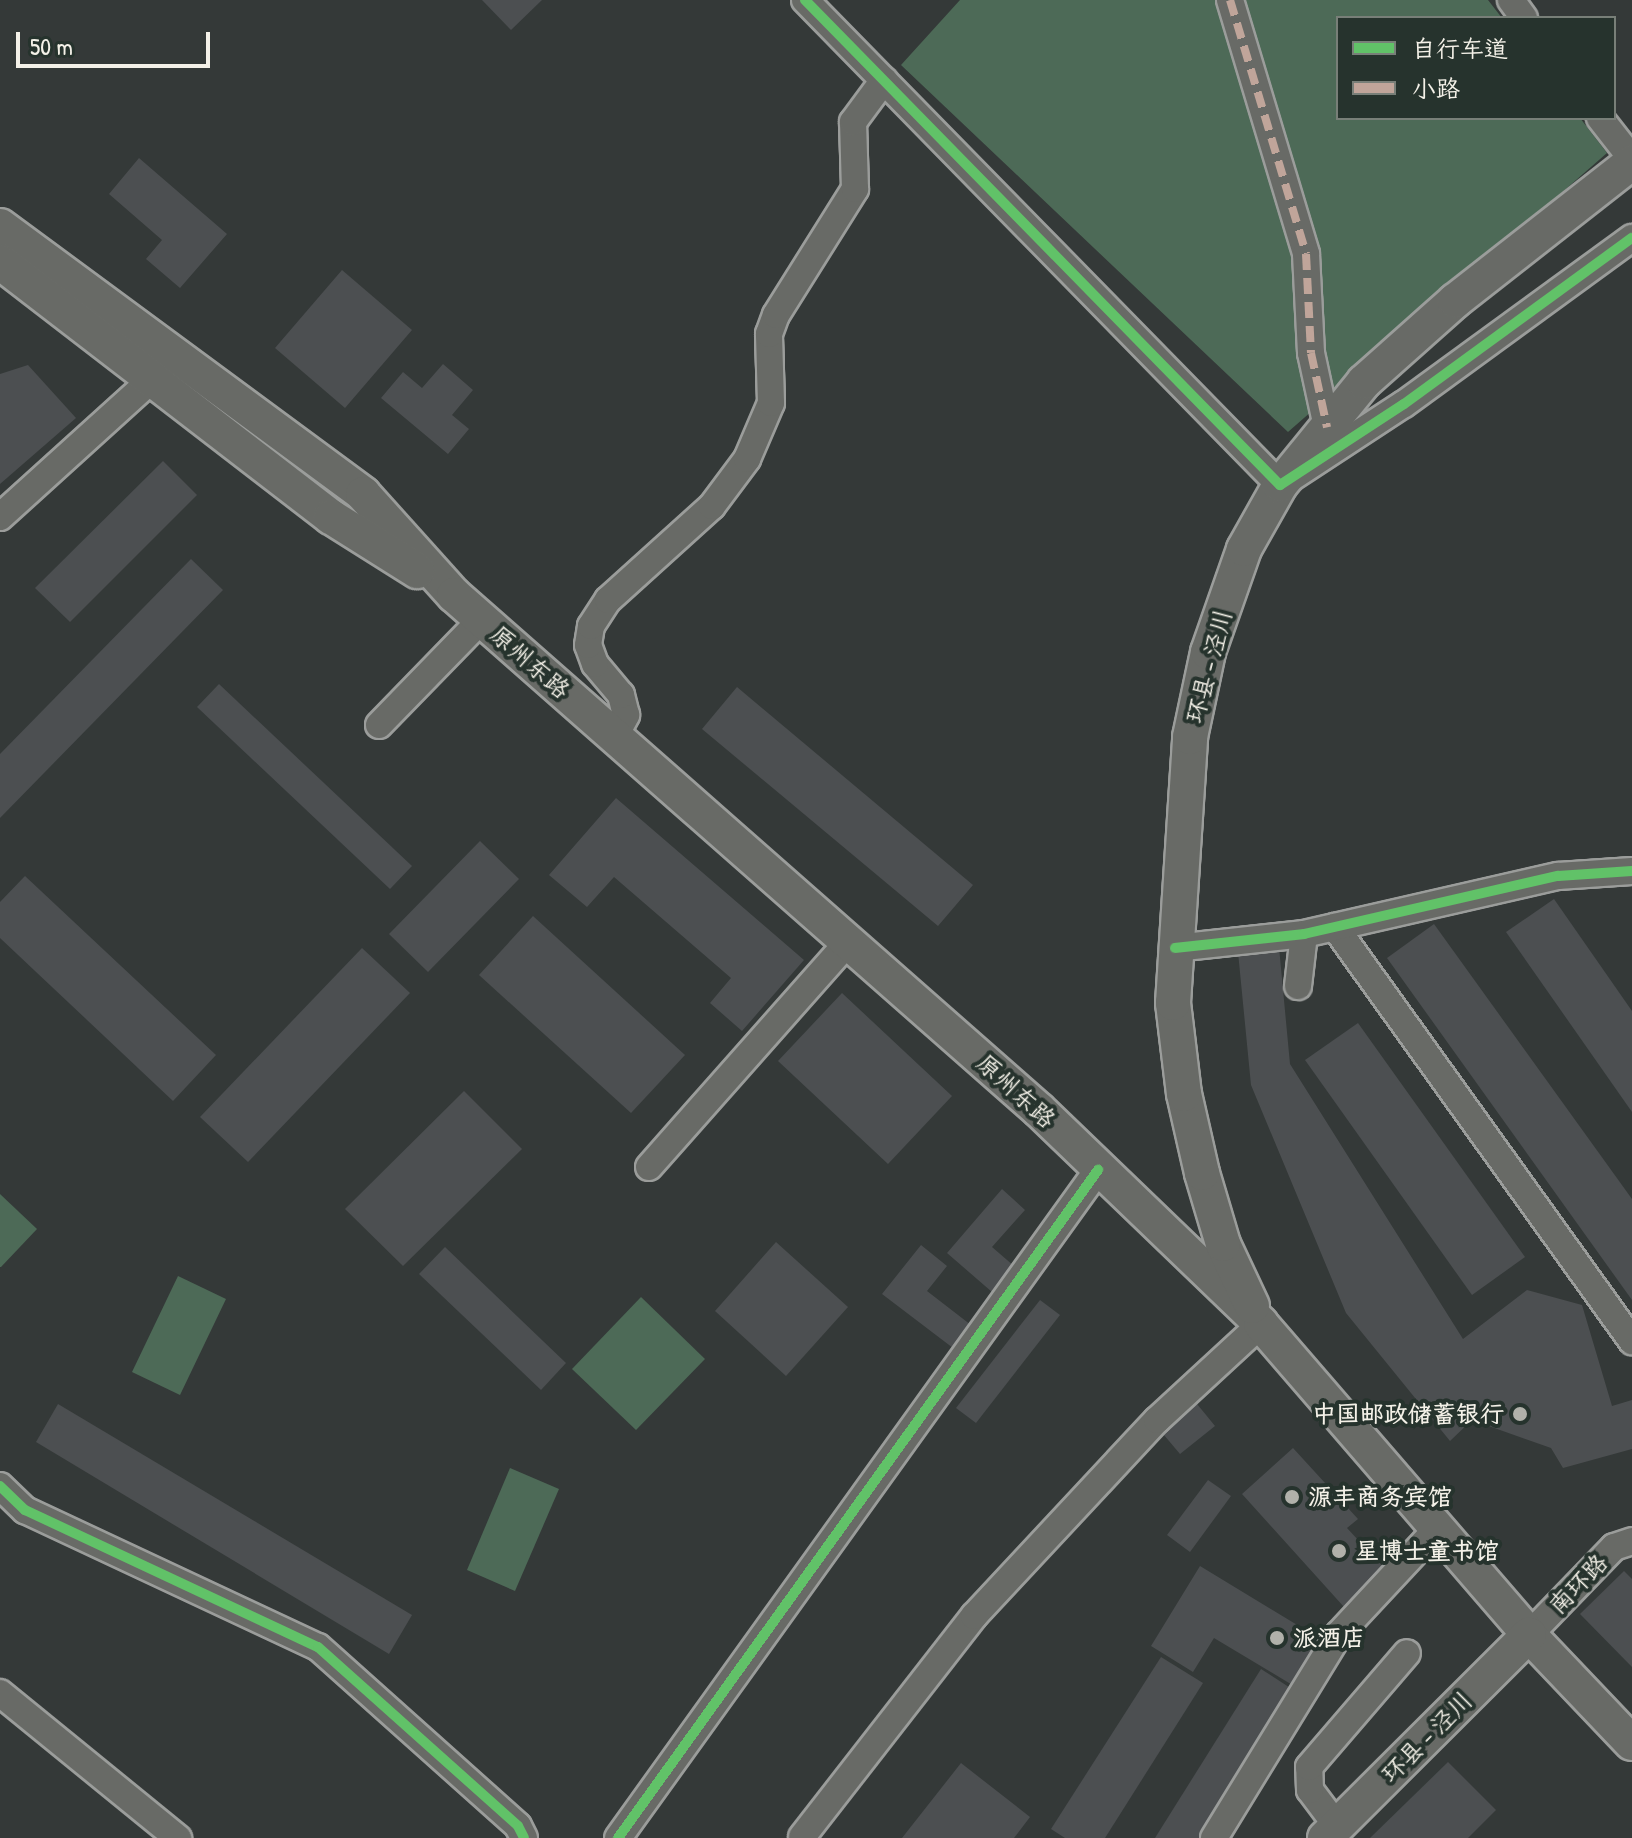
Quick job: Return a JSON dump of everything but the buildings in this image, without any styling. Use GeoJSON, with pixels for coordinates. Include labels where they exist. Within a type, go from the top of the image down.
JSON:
{"type":"FeatureCollection","features":[{"type":"Feature","properties":{"kind":"main road","name":"环县 - 泾川"},"geometry":{"type":"LineString","coordinates":[[1261,1324],[1223,1244],[1184,1094],[1173,1003],[1190,737],[1202,680],[1244,549],[1280,485],[1364,382],[1432,321],[1632,160]]}},
{"type":"Feature","properties":{"kind":"main road","name":"原州东路"},"geometry":{"type":"LineString","coordinates":[[4,241],[152,379],[331,517],[454,595]]}},
{"type":"Feature","properties":{"kind":"main road","name":"原州东路"},"geometry":{"type":"LineString","coordinates":[[4,241],[363,494],[454,595],[1039,1110],[1261,1324],[1529,1635],[1632,1743]]}},
{"type":"Feature","properties":{"kind":"main road","name":"环县 - 泾川"},"geometry":{"type":"LineString","coordinates":[[1331,1832],[1529,1635]]}},
{"type":"Feature","properties":{"kind":"street"},"geometry":{"type":"LineString","coordinates":[[805,0],[1280,485],[1404,404],[1632,238]]}},
{"type":"Feature","properties":{"kind":"street"},"geometry":{"type":"LineString","coordinates":[[1230,0],[1306,254],[1311,353],[1327,427]]}},
{"type":"Feature","properties":{"kind":"street"},"geometry":{"type":"LineString","coordinates":[[615,736],[626,715],[621,695],[595,664],[588,645],[591,626],[608,600],[712,506],[747,459],[771,403],[769,334],[776,315],[855,189],[853,122],[884,80]]}},
{"type":"Feature","properties":{"kind":"street"},"geometry":{"type":"LineString","coordinates":[[1602,120],[1632,160]]}},
{"type":"Feature","properties":{"kind":"street"},"geometry":{"type":"LineString","coordinates":[[0,517],[152,379]]}},
{"type":"Feature","properties":{"kind":"street"},"geometry":{"type":"LineString","coordinates":[[379,725],[482,619]]}},
{"type":"Feature","properties":{"kind":"street"},"geometry":{"type":"LineString","coordinates":[[1175,948],[1304,934],[1558,876],[1632,871]]}},
{"type":"Feature","properties":{"kind":"street"},"geometry":{"type":"LineString","coordinates":[[1335,927],[1632,1341]]}},
{"type":"Feature","properties":{"kind":"street"},"geometry":{"type":"LineString","coordinates":[[1298,986],[1304,934]]}},
{"type":"Feature","properties":{"kind":"street"},"geometry":{"type":"LineString","coordinates":[[649,1167],[848,942]]}},
{"type":"Feature","properties":{"kind":"street"},"geometry":{"type":"LineString","coordinates":[[618,1838],[1098,1170]]}},
{"type":"Feature","properties":{"kind":"street"},"geometry":{"type":"LineString","coordinates":[[802,1837],[974,1616],[1157,1420],[1261,1324]]}},
{"type":"Feature","properties":{"kind":"street"},"geometry":{"type":"LineString","coordinates":[[0,1486],[25,1510],[318,1647],[518,1826],[524,1838]]}},
{"type":"Feature","properties":{"kind":"street"},"geometry":{"type":"LineString","coordinates":[[1214,1838],[1339,1634],[1437,1529]]}},
{"type":"Feature","properties":{"kind":"street","name":"南环路"},"geometry":{"type":"LineString","coordinates":[[1529,1635],[1614,1547],[1632,1541]]}},
{"type":"Feature","properties":{"kind":"street"},"geometry":{"type":"LineString","coordinates":[[1331,1832],[1310,1790],[1309,1767],[1407,1653]]}},
{"type":"Feature","properties":{"kind":"street"},"geometry":{"type":"LineString","coordinates":[[0,1693],[178,1838]]}},
{"type":"Feature","properties":{"kind":"green space"},"geometry":{"type":"Polygon","coordinates":[[[960,0],[1488,0],[1500,16],[1336,16],[1336,120],[1582,120],[1607,153],[1288,432],[901,65],[960,0]]]}},
{"type":"Feature","properties":{"kind":"green space"},"geometry":{"type":"Polygon","coordinates":[[[0,1194],[37,1229],[1,1267],[0,1267],[0,1194]]]}},
{"type":"Feature","properties":{"kind":"green space"},"geometry":{"type":"Polygon","coordinates":[[[178,1276],[226,1299],[180,1395],[132,1372],[178,1276]]]}},
{"type":"Feature","properties":{"kind":"green space"},"geometry":{"type":"Polygon","coordinates":[[[641,1297],[705,1359],[636,1430],[572,1369],[641,1297]]]}},
{"type":"Feature","properties":{"kind":"green space"},"geometry":{"type":"Polygon","coordinates":[[[510,1468],[559,1489],[515,1591],[467,1570],[510,1468]]]}},
{"type":"Feature","properties":{"kind":"marked path"},"geometry":{"type":"LineString","coordinates":[[1230,0],[1306,254],[1311,353],[1327,427]]}},
{"type":"Feature","properties":{"kind":"cycle path"},"geometry":{"type":"LineString","coordinates":[[805,0],[1280,485],[1404,404],[1632,238]]}},
{"type":"Feature","properties":{"kind":"cycle path"},"geometry":{"type":"LineString","coordinates":[[1175,948],[1304,934],[1558,876],[1632,871]]}},
{"type":"Feature","properties":{"kind":"cycle path"},"geometry":{"type":"LineString","coordinates":[[618,1838],[1098,1170]]}},
{"type":"Feature","properties":{"kind":"cycle path"},"geometry":{"type":"LineString","coordinates":[[0,1486],[25,1510],[318,1647],[518,1826],[524,1838]]}},
{"type":"Feature","properties":{"kind":"place","name":"中国邮政储蓄银行"},"geometry":{"type":"Point","coordinates":[1520,1414]}},
{"type":"Feature","properties":{"kind":"place","name":"源丰商务宾馆"},"geometry":{"type":"Point","coordinates":[1292,1497]}},
{"type":"Feature","properties":{"kind":"place","name":"星博士童书馆"},"geometry":{"type":"Point","coordinates":[1339,1551]}},
{"type":"Feature","properties":{"kind":"place","name":"派酒店"},"geometry":{"type":"Point","coordinates":[1277,1638]}}]}
